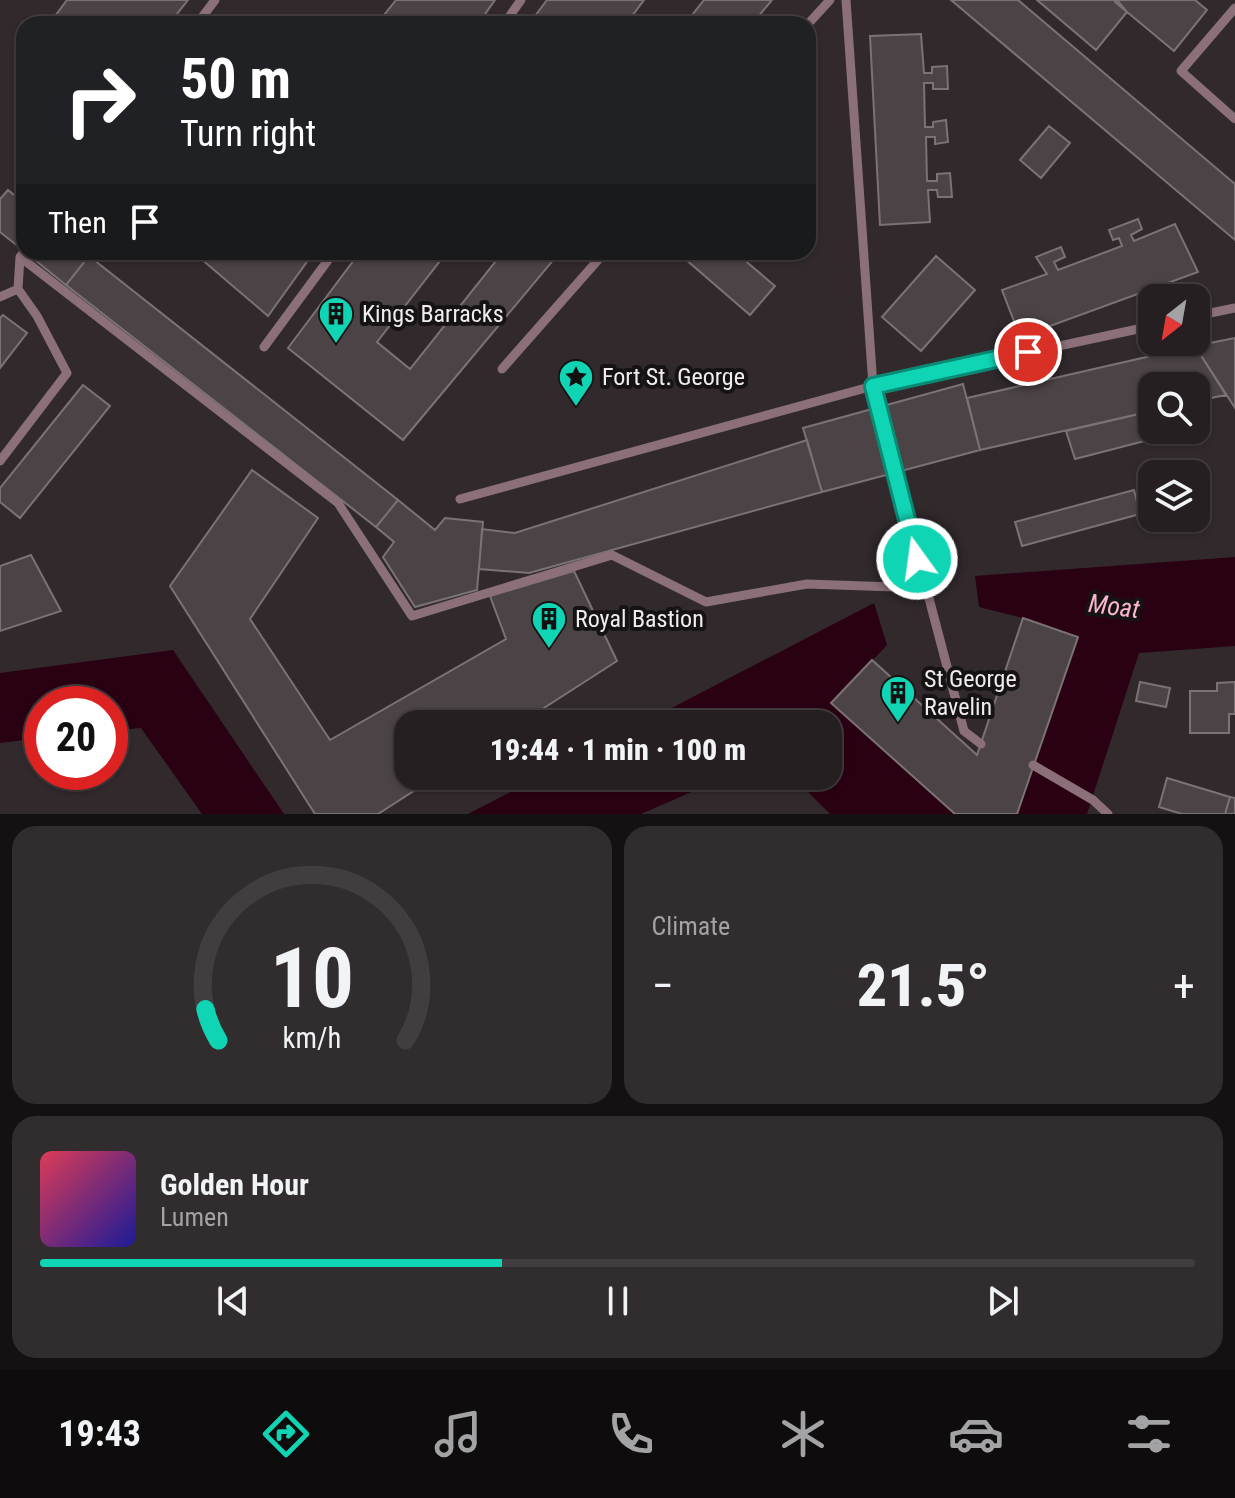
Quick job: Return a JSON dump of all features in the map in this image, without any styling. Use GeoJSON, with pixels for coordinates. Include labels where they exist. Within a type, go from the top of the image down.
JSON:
{"type":"FeatureCollection","features":[{"type":"Feature","properties":{"kind":"lane"},"geometry":{"type":"LineString","coordinates":[[815,16],[830,0]]}},
{"type":"Feature","properties":{"kind":"lane"},"geometry":{"type":"LineString","coordinates":[[846,0],[873,386],[964,731],[981,744]]}},
{"type":"Feature","properties":{"kind":"lane"},"geometry":{"type":"LineString","coordinates":[[1235,8],[1181,71],[1235,119]]}},
{"type":"Feature","properties":{"kind":"lane"},"geometry":{"type":"LineString","coordinates":[[0,461],[67,373],[37,316],[18,289],[21,260]]}},
{"type":"Feature","properties":{"kind":"lane"},"geometry":{"type":"LineString","coordinates":[[30,260],[338,503],[412,616],[612,555],[706,602],[807,584],[924,588]]}},
{"type":"Feature","properties":{"kind":"lane"},"geometry":{"type":"LineString","coordinates":[[264,347],[328,260]]}},
{"type":"Feature","properties":{"kind":"lane"},"geometry":{"type":"LineString","coordinates":[[502,369],[598,260]]}},
{"type":"Feature","properties":{"kind":"lane"},"geometry":{"type":"LineString","coordinates":[[0,297],[18,289]]}},
{"type":"Feature","properties":{"kind":"lane"},"geometry":{"type":"LineString","coordinates":[[1210,313],[1235,308]]}},
{"type":"Feature","properties":{"kind":"lane"},"geometry":{"type":"LineString","coordinates":[[460,499],[873,386],[1138,329]]}},
{"type":"Feature","properties":{"kind":"lane"},"geometry":{"type":"LineString","coordinates":[[1033,765],[1093,800],[1108,814]]}},
{"type":"Feature","properties":{"kind":"water","name":"Moat"},"geometry":{"type":"Polygon","coordinates":[[[1235,557],[1235,646],[1139,653],[1087,814],[1017,814],[1078,637],[979,607],[975,576],[1235,557]]]}},
{"type":"Feature","properties":{"kind":"water"},"geometry":{"type":"Polygon","coordinates":[[[874,603],[887,645],[832,703],[840,710],[668,710],[874,603]]]}},
{"type":"Feature","properties":{"kind":"water"},"geometry":{"type":"Polygon","coordinates":[[[173,650],[284,814],[202,814],[141,728],[128,729],[128,686],[24,686],[24,740],[0,743],[0,673],[173,650]]]}},
{"type":"Feature","properties":{"kind":"water"},"geometry":{"type":"Polygon","coordinates":[[[842,712],[955,814],[830,814],[806,790],[842,790],[842,712]]]}},
{"type":"Feature","properties":{"kind":"water"},"geometry":{"type":"Polygon","coordinates":[[[514,790],[696,790],[641,814],[468,814],[514,790]]]}},
{"type":"Feature","properties":{"kind":"building"},"geometry":{"type":"Polygon","coordinates":[[[67,0],[188,0],[175,16],[55,16],[67,0]]]}},
{"type":"Feature","properties":{"kind":"building"},"geometry":{"type":"Polygon","coordinates":[[[396,0],[495,0],[484,16],[383,16],[396,0]]]}},
{"type":"Feature","properties":{"kind":"building"},"geometry":{"type":"Polygon","coordinates":[[[547,0],[644,0],[632,16],[535,16],[547,0]]]}},
{"type":"Feature","properties":{"kind":"building"},"geometry":{"type":"Polygon","coordinates":[[[704,0],[772,0],[759,16],[691,16],[704,0]]]}},
{"type":"Feature","properties":{"kind":"building"},"geometry":{"type":"Polygon","coordinates":[[[951,0],[1018,0],[1235,184],[1235,240],[951,0]]]}},
{"type":"Feature","properties":{"kind":"building"},"geometry":{"type":"Polygon","coordinates":[[[1037,0],[1117,0],[1127,12],[1096,50],[1037,0]]]}},
{"type":"Feature","properties":{"kind":"building"},"geometry":{"type":"Polygon","coordinates":[[[1195,0],[1207,10],[1174,51],[1115,2],[1195,0]]]}},
{"type":"Feature","properties":{"kind":"building"},"geometry":{"type":"Polygon","coordinates":[[[921,34],[924,73],[932,73],[932,67],[947,66],[948,89],[933,89],[933,83],[924,83],[925,127],[933,127],[933,122],[946,120],[948,142],[935,144],[935,137],[926,137],[927,181],[937,181],[937,174],[950,173],[952,197],[938,197],[937,190],[928,190],[930,222],[880,225],[870,36],[921,34]]]}},
{"type":"Feature","properties":{"kind":"building"},"geometry":{"type":"Polygon","coordinates":[[[1049,126],[1070,143],[1041,178],[1020,160],[1049,126]]]}},
{"type":"Feature","properties":{"kind":"building"},"geometry":{"type":"Polygon","coordinates":[[[8,190],[16,196],[16,245],[0,232],[0,199],[8,190]]]}},
{"type":"Feature","properties":{"kind":"building"},"geometry":{"type":"Polygon","coordinates":[[[1138,219],[1142,229],[1131,235],[1134,241],[1175,224],[1198,272],[1165,284],[1138,284],[1138,294],[1020,337],[1002,290],[1047,274],[1036,257],[1061,247],[1065,257],[1054,262],[1058,270],[1122,246],[1119,238],[1113,240],[1109,230],[1138,219]]]}},
{"type":"Feature","properties":{"kind":"building"},"geometry":{"type":"Polygon","coordinates":[[[936,256],[975,290],[921,351],[882,317],[936,256]]]}},
{"type":"Feature","properties":{"kind":"building"},"geometry":{"type":"Polygon","coordinates":[[[35,260],[86,260],[66,285],[35,260]]]}},
{"type":"Feature","properties":{"kind":"building"},"geometry":{"type":"Polygon","coordinates":[[[86,260],[94,260],[398,500],[376,527],[66,285],[86,260]]]}},
{"type":"Feature","properties":{"kind":"building"},"geometry":{"type":"Polygon","coordinates":[[[202,260],[308,260],[268,316],[202,260]]]}},
{"type":"Feature","properties":{"kind":"building","name":"Kings Barracks"},"geometry":{"type":"Polygon","coordinates":[[[354,260],[441,260],[377,342],[410,369],[497,260],[553,260],[403,440],[288,348],[354,260]]]}},
{"type":"Feature","properties":{"kind":"building"},"geometry":{"type":"Polygon","coordinates":[[[686,260],[744,260],[775,286],[750,315],[686,260]]]}},
{"type":"Feature","properties":{"kind":"building"},"geometry":{"type":"Polygon","coordinates":[[[3,315],[27,333],[0,368],[0,318],[3,315]]]}},
{"type":"Feature","properties":{"kind":"building"},"geometry":{"type":"Polygon","coordinates":[[[1235,338],[1235,408],[1201,356],[1210,356],[1210,343],[1235,338]]]}},
{"type":"Feature","properties":{"kind":"building"},"geometry":{"type":"Polygon","coordinates":[[[1151,356],[1201,356],[1226,395],[1210,398],[1210,372],[1138,372],[1138,414],[980,450],[967,398],[1151,356]]]}},
{"type":"Feature","properties":{"kind":"building"},"geometry":{"type":"Polygon","coordinates":[[[963,384],[980,450],[822,492],[803,428],[963,384]]]}},
{"type":"Feature","properties":{"kind":"building"},"geometry":{"type":"Polygon","coordinates":[[[83,385],[110,406],[20,518],[0,502],[0,488],[83,385]]]}},
{"type":"Feature","properties":{"kind":"building"},"geometry":{"type":"Polygon","coordinates":[[[1138,414],[1138,443],[1075,459],[1066,431],[1138,414]]]}},
{"type":"Feature","properties":{"kind":"building"},"geometry":{"type":"Polygon","coordinates":[[[807,440],[822,492],[529,573],[479,569],[482,529],[515,533],[807,440]]]}},
{"type":"Feature","properties":{"kind":"building","name":"Royal Bastion"},"geometry":{"type":"Polygon","coordinates":[[[252,470],[318,518],[250,619],[330,740],[506,639],[490,596],[574,571],[617,661],[541,710],[394,710],[394,790],[415,790],[378,814],[315,814],[170,586],[252,470]]]}},
{"type":"Feature","properties":{"kind":"building"},"geometry":{"type":"Polygon","coordinates":[[[1134,490],[1138,506],[1138,515],[1022,546],[1015,522],[1134,490]]]}},
{"type":"Feature","properties":{"kind":"building"},"geometry":{"type":"Polygon","coordinates":[[[398,500],[435,530],[445,518],[483,522],[477,590],[415,607],[383,557],[394,542],[376,527],[398,500]]]}},
{"type":"Feature","properties":{"kind":"building"},"geometry":{"type":"Polygon","coordinates":[[[31,555],[61,611],[0,631],[0,566],[31,555]]]}},
{"type":"Feature","properties":{"kind":"building","name":"St George Ravelin"},"geometry":{"type":"Polygon","coordinates":[[[1023,618],[1078,637],[1017,814],[955,814],[831,703],[872,660],[977,755],[1023,618]]]}},
{"type":"Feature","properties":{"kind":"building"},"geometry":{"type":"Polygon","coordinates":[[[1140,682],[1170,688],[1166,707],[1136,701],[1140,682]]]}},
{"type":"Feature","properties":{"kind":"building"},"geometry":{"type":"Polygon","coordinates":[[[1235,682],[1235,714],[1229,714],[1229,733],[1190,733],[1190,691],[1217,691],[1217,683],[1235,682]]]}},
{"type":"Feature","properties":{"kind":"building"},"geometry":{"type":"Polygon","coordinates":[[[1167,778],[1230,797],[1225,814],[1182,814],[1159,807],[1167,778]]]}},
{"type":"Feature","properties":{"kind":"building"},"geometry":{"type":"Polygon","coordinates":[[[1230,797],[1235,798],[1235,814],[1225,814],[1230,797]]]}},
{"type":"Feature","properties":{"kind":"place","name":"Kings Barracks"},"geometry":{"type":"Point","coordinates":[336,345]}},
{"type":"Feature","properties":{"kind":"place","name":"Fort St. George"},"geometry":{"type":"Point","coordinates":[576,408]}},
{"type":"Feature","properties":{"kind":"place","name":"Royal Bastion"},"geometry":{"type":"Point","coordinates":[549,650]}},
{"type":"Feature","properties":{"kind":"place","name":"St George Ravelin"},"geometry":{"type":"Point","coordinates":[898,724]}},
{"type":"Feature","properties":{"kind":"route"},"geometry":{"type":"LineString","coordinates":[[917,559],[873,386],[1028,352]]}}]}
